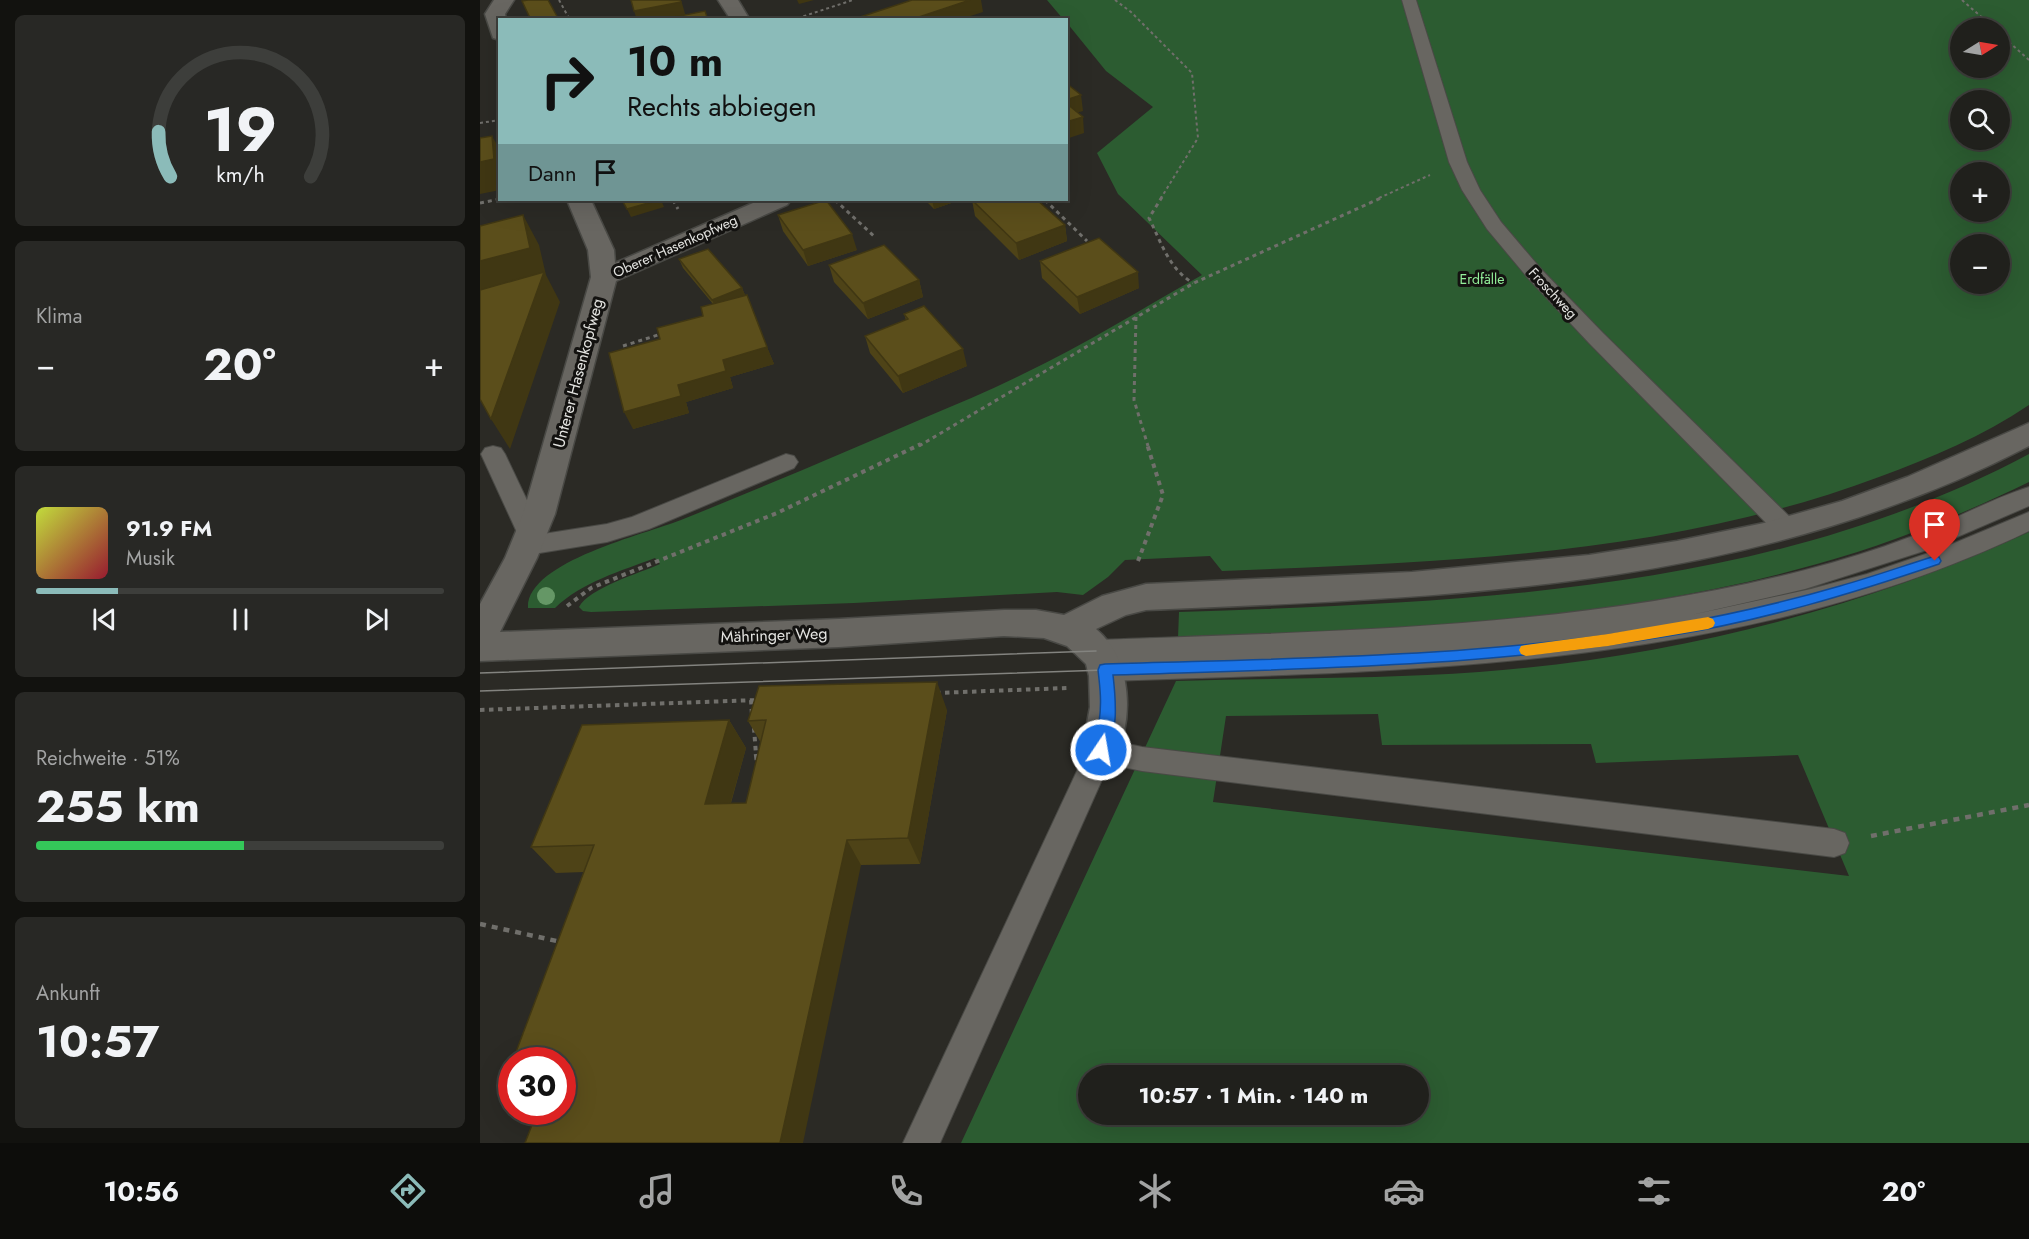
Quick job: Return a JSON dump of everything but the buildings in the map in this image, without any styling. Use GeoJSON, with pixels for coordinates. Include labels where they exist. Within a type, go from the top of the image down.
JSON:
{"type":"FeatureCollection","features":[{"type":"Feature","properties":{"kind":"street"},"geometry":{"type":"LineString","coordinates":[[728,0],[740,18]]}},
{"type":"Feature","properties":{"kind":"street"},"geometry":{"type":"LineString","coordinates":[[493,9],[498,27]]}},
{"type":"Feature","properties":{"kind":"street","name":"Unterer Hasenkopfweg"},"geometry":{"type":"LineString","coordinates":[[480,637],[529,541],[548,484],[604,277],[601,250],[579,201]]}},
{"type":"Feature","properties":{"kind":"street","name":"Oberer Hasenkopfweg"},"geometry":{"type":"LineString","coordinates":[[604,277],[777,201]]}},
{"type":"Feature","properties":{"kind":"street"},"geometry":{"type":"LineString","coordinates":[[1101,750],[1107,724],[1103,669],[1086,640],[1068,630],[1095,612],[1119,602],[1146,597],[1488,579],[1650,558],[1787,529],[1850,510],[1981,458],[2029,433]]}},
{"type":"Feature","properties":{"kind":"street","name":"Mähringer Weg"},"geometry":{"type":"LineString","coordinates":[[480,646],[785,635],[1010,623],[1050,625],[1068,630]]}},
{"type":"Feature","properties":{"kind":"lane","name":"Froschweg"},"geometry":{"type":"LineString","coordinates":[[1409,0],[1458,162],[1471,190],[1494,225],[1534,273],[1787,529]]}},
{"type":"Feature","properties":{"kind":"lane"},"geometry":{"type":"LineString","coordinates":[[493,454],[529,541],[588,537],[640,523],[786,462]]}},
{"type":"Feature","properties":{"kind":"lane"},"geometry":{"type":"LineString","coordinates":[[1103,669],[1397,639],[1538,628],[1655,612],[1773,588],[1871,561],[1961,528],[2029,496]]}},
{"type":"Feature","properties":{"kind":"lane"},"geometry":{"type":"LineString","coordinates":[[1103,669],[1447,657],[1547,648],[1669,631],[1788,605],[1878,580],[1967,548],[2029,521]]}},
{"type":"Feature","properties":{"kind":"lane"},"geometry":{"type":"LineString","coordinates":[[921,1143],[1101,750],[1142,759],[1834,843]]}},
{"type":"Feature","properties":{"kind":"path"},"geometry":{"type":"LineString","coordinates":[[559,0],[569,18]]}},
{"type":"Feature","properties":{"kind":"path"},"geometry":{"type":"LineString","coordinates":[[798,18],[853,0]]}},
{"type":"Feature","properties":{"kind":"path"},"geometry":{"type":"LineString","coordinates":[[1115,0],[1131,12],[1192,73],[1198,138],[1149,218],[1176,271],[1185,280],[1194,284]]}},
{"type":"Feature","properties":{"kind":"path"},"geometry":{"type":"LineString","coordinates":[[1962,0],[1983,18]]}},
{"type":"Feature","properties":{"kind":"path"},"geometry":{"type":"LineString","coordinates":[[2010,43],[2029,60]]}},
{"type":"Feature","properties":{"kind":"path"},"geometry":{"type":"LineString","coordinates":[[480,123],[498,120]]}},
{"type":"Feature","properties":{"kind":"path"},"geometry":{"type":"LineString","coordinates":[[563,614],[567,605],[591,588],[777,513],[918,447],[1136,316],[1194,284],[1458,162]]}},
{"type":"Feature","properties":{"kind":"path"},"geometry":{"type":"LineString","coordinates":[[480,203],[498,199]]}},
{"type":"Feature","properties":{"kind":"path"},"geometry":{"type":"LineString","coordinates":[[836,201],[876,238]]}},
{"type":"Feature","properties":{"kind":"path"},"geometry":{"type":"LineString","coordinates":[[1046,201],[1087,241]]}},
{"type":"Feature","properties":{"kind":"path"},"geometry":{"type":"LineString","coordinates":[[1132,567],[1140,560],[1163,495],[1134,400],[1136,316]]}},
{"type":"Feature","properties":{"kind":"path"},"geometry":{"type":"LineString","coordinates":[[645,339],[666,333]]}},
{"type":"Feature","properties":{"kind":"path"},"geometry":{"type":"LineString","coordinates":[[929,693],[1103,669]]}},
{"type":"Feature","properties":{"kind":"path"},"geometry":{"type":"LineString","coordinates":[[751,700],[757,766]]}},
{"type":"Feature","properties":{"kind":"path"},"geometry":{"type":"LineString","coordinates":[[480,710],[763,700]]}},
{"type":"Feature","properties":{"kind":"path"},"geometry":{"type":"LineString","coordinates":[[1834,843],[2029,805]]}},
{"type":"Feature","properties":{"kind":"path"},"geometry":{"type":"LineString","coordinates":[[480,924],[561,942]]}},
{"type":"Feature","properties":{"kind":"green space","name":"Erdfälle"},"geometry":{"type":"Polygon","coordinates":[[[1047,0],[2029,0],[2029,405],[1975,436],[1879,477],[1800,503],[1719,524],[1637,539],[1472,558],[1222,571],[1210,556],[1125,560],[1108,577],[1083,595],[1057,592],[854,603],[591,612],[583,611],[579,607],[604,587],[660,564],[655,558],[590,584],[555,608],[528,608],[533,592],[546,577],[566,564],[591,552],[681,520],[742,495],[999,386],[1068,351],[1202,275],[1118,194],[1097,153],[1153,107],[1106,71],[1068,24],[1068,18],[1062,18],[1047,0]]]}},
{"type":"Feature","properties":{"kind":"green space"},"geometry":{"type":"Polygon","coordinates":[[[2029,454],[2029,482],[1977,506],[1871,547],[1739,584],[1660,599],[1500,620],[1339,631],[1178,638],[1179,612],[1397,603],[1506,594],[1614,581],[1722,562],[1827,536],[1930,500],[2029,454]]]}},
{"type":"Feature","properties":{"kind":"green space"},"geometry":{"type":"Polygon","coordinates":[[[2029,532],[2029,1143],[961,1143],[1176,681],[1441,674],[1550,665],[1690,642],[1760,626],[1897,585],[2029,532]],[[1378,714],[1226,716],[1213,802],[1849,876],[1798,755],[1596,763],[1591,744],[1382,745],[1378,714]]]}},
{"type":"Feature","properties":{"kind":"tram line"},"geometry":{"type":"LineString","coordinates":[[480,673],[1096,651]]}},
{"type":"Feature","properties":{"kind":"tram line"},"geometry":{"type":"LineString","coordinates":[[480,691],[1105,670]]}},
{"type":"Feature","properties":{"kind":"slow traffic"},"geometry":{"type":"LineString","coordinates":[[1526,650],[1669,631],[1708,623]]}},
{"type":"Feature","properties":{"kind":"route"},"geometry":{"type":"LineString","coordinates":[[1101,750],[1107,724],[1109,699],[1105,670],[1401,660],[1481,655],[1608,640],[1669,631],[1788,605],[1840,592],[1935,561]]}}]}
